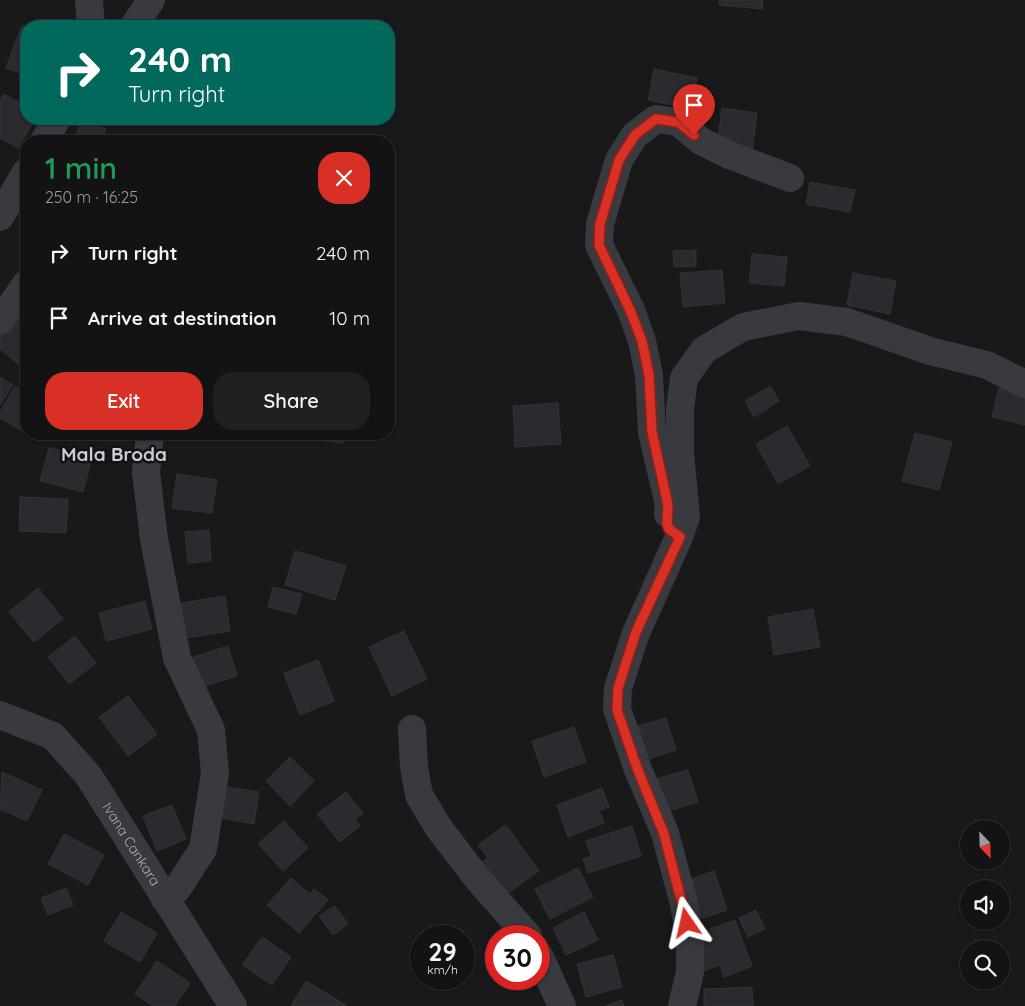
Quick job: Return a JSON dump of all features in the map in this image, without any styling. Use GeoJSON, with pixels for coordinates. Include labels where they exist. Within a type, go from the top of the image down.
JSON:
{"type":"FeatureCollection","features":[{"type":"Feature","properties":{"kind":"street"},"geometry":{"type":"LineString","coordinates":[[89,0],[91,20]]}},
{"type":"Feature","properties":{"kind":"street"},"geometry":{"type":"LineString","coordinates":[[138,20],[151,0]]}},
{"type":"Feature","properties":{"kind":"street"},"geometry":{"type":"LineString","coordinates":[[680,537],[669,529],[667,524],[668,505],[652,432],[649,375],[642,341],[630,310],[599,245],[600,224],[610,187],[619,160],[635,135],[656,119],[678,122],[702,141],[729,155],[790,178]]}},
{"type":"Feature","properties":{"kind":"street"},"geometry":{"type":"LineString","coordinates":[[0,217],[20,182]]}},
{"type":"Feature","properties":{"kind":"street"},"geometry":{"type":"LineString","coordinates":[[0,321],[20,293]]}},
{"type":"Feature","properties":{"kind":"street"},"geometry":{"type":"LineString","coordinates":[[682,1006],[690,972],[690,941],[684,904],[664,834],[637,768],[617,710],[618,688],[636,632],[680,537],[686,517],[680,454],[680,408],[684,378],[704,350],[743,327],[798,316],[847,322],[930,351],[987,365],[1025,384]]}},
{"type":"Feature","properties":{"kind":"street"},"geometry":{"type":"LineString","coordinates":[[149,440],[146,472],[154,540],[177,658],[211,730],[215,773],[203,848],[177,889],[165,899]]}},
{"type":"Feature","properties":{"kind":"street","name":"Ivana Cankara"},"geometry":{"type":"LineString","coordinates":[[0,715],[53,736],[88,775],[233,1006]]}},
{"type":"Feature","properties":{"kind":"street"},"geometry":{"type":"LineString","coordinates":[[412,729],[414,767],[419,795],[438,827],[477,878],[518,925]]}},
{"type":"Feature","properties":{"kind":"street"},"geometry":{"type":"LineString","coordinates":[[550,979],[562,1006]]}},
{"type":"Feature","properties":{"kind":"building"},"geometry":{"type":"Polygon","coordinates":[[[719,0],[763,0],[762,9],[719,5],[719,0]]]}},
{"type":"Feature","properties":{"kind":"building"},"geometry":{"type":"Polygon","coordinates":[[[20,30],[20,73],[6,68],[20,30]]]}},
{"type":"Feature","properties":{"kind":"building"},"geometry":{"type":"Polygon","coordinates":[[[654,69],[697,78],[691,109],[648,100],[654,69]]]}},
{"type":"Feature","properties":{"kind":"building"},"geometry":{"type":"Polygon","coordinates":[[[4,94],[20,103],[20,125],[31,125],[26,135],[20,135],[18,148],[0,138],[0,100],[4,94]]]}},
{"type":"Feature","properties":{"kind":"building"},"geometry":{"type":"Polygon","coordinates":[[[722,108],[757,113],[752,152],[717,147],[722,108]]]}},
{"type":"Feature","properties":{"kind":"building"},"geometry":{"type":"Polygon","coordinates":[[[80,125],[95,125],[106,129],[104,135],[76,135],[80,125]]]}},
{"type":"Feature","properties":{"kind":"building"},"geometry":{"type":"Polygon","coordinates":[[[810,182],[855,190],[850,212],[806,204],[810,182]]]}},
{"type":"Feature","properties":{"kind":"building"},"geometry":{"type":"Polygon","coordinates":[[[696,250],[696,266],[674,267],[673,251],[696,250]]]}},
{"type":"Feature","properties":{"kind":"building"},"geometry":{"type":"Polygon","coordinates":[[[752,254],[787,257],[784,286],[749,283],[752,254]]]}},
{"type":"Feature","properties":{"kind":"building"},"geometry":{"type":"Polygon","coordinates":[[[722,270],[725,303],[683,307],[680,273],[722,270]]]}},
{"type":"Feature","properties":{"kind":"building"},"geometry":{"type":"Polygon","coordinates":[[[853,273],[896,281],[890,314],[847,305],[853,273]]]}},
{"type":"Feature","properties":{"kind":"building"},"geometry":{"type":"Polygon","coordinates":[[[18,314],[20,316],[20,362],[18,364],[0,349],[0,334],[18,314]]]}},
{"type":"Feature","properties":{"kind":"building"},"geometry":{"type":"Polygon","coordinates":[[[0,377],[13,385],[0,405],[0,377]]]}},
{"type":"Feature","properties":{"kind":"building"},"geometry":{"type":"Polygon","coordinates":[[[15,386],[20,389],[20,430],[0,418],[0,412],[15,386]]]}},
{"type":"Feature","properties":{"kind":"building"},"geometry":{"type":"Polygon","coordinates":[[[770,386],[779,401],[754,417],[745,401],[770,386]]]}},
{"type":"Feature","properties":{"kind":"building"},"geometry":{"type":"Polygon","coordinates":[[[999,388],[1025,394],[1025,425],[992,417],[999,388]]]}},
{"type":"Feature","properties":{"kind":"building"},"geometry":{"type":"Polygon","coordinates":[[[558,403],[561,444],[515,447],[513,406],[558,403]]]}},
{"type":"Feature","properties":{"kind":"building"},"geometry":{"type":"Polygon","coordinates":[[[787,426],[810,466],[778,484],[756,444],[787,426]]]}},
{"type":"Feature","properties":{"kind":"building"},"geometry":{"type":"Polygon","coordinates":[[[915,433],[952,442],[939,490],[902,481],[915,433]]]}},
{"type":"Feature","properties":{"kind":"building"},"geometry":{"type":"Polygon","coordinates":[[[319,440],[343,440],[343,443],[319,440]]]}},
{"type":"Feature","properties":{"kind":"building"},"geometry":{"type":"Polygon","coordinates":[[[49,448],[92,458],[83,492],[40,481],[49,448]]]}},
{"type":"Feature","properties":{"kind":"building"},"geometry":{"type":"Polygon","coordinates":[[[177,474],[217,480],[212,513],[172,508],[177,474]]]}},
{"type":"Feature","properties":{"kind":"building"},"geometry":{"type":"Polygon","coordinates":[[[20,497],[68,499],[66,533],[19,531],[20,497]]]}},
{"type":"Feature","properties":{"kind":"building"},"geometry":{"type":"Polygon","coordinates":[[[209,530],[211,561],[188,563],[185,532],[209,530]]]}},
{"type":"Feature","properties":{"kind":"building"},"geometry":{"type":"Polygon","coordinates":[[[295,551],[346,566],[335,600],[285,585],[295,551]]]}},
{"type":"Feature","properties":{"kind":"building"},"geometry":{"type":"Polygon","coordinates":[[[273,587],[302,594],[296,614],[268,607],[273,587]]]}},
{"type":"Feature","properties":{"kind":"building"},"geometry":{"type":"Polygon","coordinates":[[[38,588],[63,619],[34,642],[9,612],[38,588]]]}},
{"type":"Feature","properties":{"kind":"building"},"geometry":{"type":"Polygon","coordinates":[[[225,596],[230,631],[186,638],[181,603],[225,596]]]}},
{"type":"Feature","properties":{"kind":"building"},"geometry":{"type":"Polygon","coordinates":[[[145,601],[152,629],[106,641],[99,613],[145,601]]]}},
{"type":"Feature","properties":{"kind":"building"},"geometry":{"type":"Polygon","coordinates":[[[813,609],[820,647],[774,655],[768,617],[813,609]]]}},
{"type":"Feature","properties":{"kind":"building"},"geometry":{"type":"Polygon","coordinates":[[[404,631],[427,679],[392,696],[369,647],[404,631]]]}},
{"type":"Feature","properties":{"kind":"building"},"geometry":{"type":"Polygon","coordinates":[[[75,636],[96,663],[69,684],[48,657],[75,636]]]}},
{"type":"Feature","properties":{"kind":"building"},"geometry":{"type":"Polygon","coordinates":[[[228,646],[237,676],[202,687],[193,657],[228,646]]]}},
{"type":"Feature","properties":{"kind":"building"},"geometry":{"type":"Polygon","coordinates":[[[318,660],[334,701],[300,715],[284,673],[318,660]]]}},
{"type":"Feature","properties":{"kind":"building"},"geometry":{"type":"Polygon","coordinates":[[[128,696],[157,734],[128,756],[99,717],[128,696]]]}},
{"type":"Feature","properties":{"kind":"building"},"geometry":{"type":"Polygon","coordinates":[[[666,718],[676,750],[648,759],[638,726],[666,718]]]}},
{"type":"Feature","properties":{"kind":"building"},"geometry":{"type":"Polygon","coordinates":[[[574,727],[586,762],[544,777],[532,741],[574,727]]]}},
{"type":"Feature","properties":{"kind":"building"},"geometry":{"type":"Polygon","coordinates":[[[290,757],[314,781],[290,806],[266,781],[290,757]]]}},
{"type":"Feature","properties":{"kind":"building"},"geometry":{"type":"Polygon","coordinates":[[[688,770],[698,802],[662,813],[652,780],[688,770]]]}},
{"type":"Feature","properties":{"kind":"building"},"geometry":{"type":"Polygon","coordinates":[[[2,772],[42,790],[27,821],[0,809],[2,772]]]}},
{"type":"Feature","properties":{"kind":"building"},"geometry":{"type":"Polygon","coordinates":[[[221,786],[259,792],[254,824],[215,817],[221,786]]]}},
{"type":"Feature","properties":{"kind":"building"},"geometry":{"type":"Polygon","coordinates":[[[602,788],[609,807],[599,811],[604,823],[568,837],[557,805],[602,788]]]}},
{"type":"Feature","properties":{"kind":"building"},"geometry":{"type":"Polygon","coordinates":[[[346,792],[363,813],[355,820],[360,826],[340,842],[317,814],[346,792]]]}},
{"type":"Feature","properties":{"kind":"building"},"geometry":{"type":"Polygon","coordinates":[[[172,805],[186,839],[157,851],[143,816],[172,805]]]}},
{"type":"Feature","properties":{"kind":"building"},"geometry":{"type":"Polygon","coordinates":[[[284,821],[308,848],[283,871],[258,844],[284,821]]]}},
{"type":"Feature","properties":{"kind":"building"},"geometry":{"type":"Polygon","coordinates":[[[506,825],[539,871],[501,898],[477,866],[488,858],[478,845],[506,825]]]}},
{"type":"Feature","properties":{"kind":"building"},"geometry":{"type":"Polygon","coordinates":[[[632,826],[641,856],[588,873],[583,859],[591,856],[586,841],[632,826]]]}},
{"type":"Feature","properties":{"kind":"building"},"geometry":{"type":"Polygon","coordinates":[[[64,834],[104,855],[88,885],[48,864],[64,834]]]}},
{"type":"Feature","properties":{"kind":"building"},"geometry":{"type":"Polygon","coordinates":[[[578,868],[593,897],[550,919],[535,889],[578,868]]]}},
{"type":"Feature","properties":{"kind":"building"},"geometry":{"type":"Polygon","coordinates":[[[714,871],[727,910],[695,921],[682,882],[714,871]]]}},
{"type":"Feature","properties":{"kind":"building"},"geometry":{"type":"Polygon","coordinates":[[[291,878],[310,894],[314,889],[328,900],[299,933],[267,905],[291,878]]]}},
{"type":"Feature","properties":{"kind":"building"},"geometry":{"type":"Polygon","coordinates":[[[66,888],[73,905],[48,915],[41,898],[66,888]]]}},
{"type":"Feature","properties":{"kind":"building"},"geometry":{"type":"Polygon","coordinates":[[[335,906],[348,924],[333,935],[319,916],[335,906]]]}},
{"type":"Feature","properties":{"kind":"building"},"geometry":{"type":"Polygon","coordinates":[[[756,910],[765,929],[748,937],[739,918],[756,910]]]}},
{"type":"Feature","properties":{"kind":"building"},"geometry":{"type":"Polygon","coordinates":[[[121,912],[157,933],[140,962],[104,941],[121,912]]]}},
{"type":"Feature","properties":{"kind":"building"},"geometry":{"type":"Polygon","coordinates":[[[584,912],[598,940],[566,955],[553,928],[584,912]]]}},
{"type":"Feature","properties":{"kind":"building"},"geometry":{"type":"Polygon","coordinates":[[[735,920],[752,966],[724,977],[720,965],[704,971],[691,936],[735,920]]]}},
{"type":"Feature","properties":{"kind":"building"},"geometry":{"type":"Polygon","coordinates":[[[262,937],[291,957],[272,985],[242,965],[262,937]]]}},
{"type":"Feature","properties":{"kind":"building"},"geometry":{"type":"Polygon","coordinates":[[[613,955],[622,987],[586,997],[577,964],[613,955]]]}},
{"type":"Feature","properties":{"kind":"building"},"geometry":{"type":"Polygon","coordinates":[[[157,961],[190,983],[175,1006],[153,1006],[135,994],[157,961]]]}},
{"type":"Feature","properties":{"kind":"building"},"geometry":{"type":"Polygon","coordinates":[[[306,981],[346,1005],[291,1006],[306,981]]]}},
{"type":"Feature","properties":{"kind":"building"},"geometry":{"type":"Polygon","coordinates":[[[752,987],[753,1006],[704,1006],[704,989],[752,987]]]}},
{"type":"Feature","properties":{"kind":"building"},"geometry":{"type":"Polygon","coordinates":[[[622,1000],[624,1006],[605,1006],[622,1000]]]}},
{"type":"Feature","properties":{"kind":"district","name":"Mala Broda"},"geometry":{"type":"Point","coordinates":[114,454]}},
{"type":"Feature","properties":{"kind":"route"},"geometry":{"type":"LineString","coordinates":[[687,923],[684,904],[664,834],[637,768],[617,710],[618,688],[636,632],[680,537],[669,529],[667,524],[668,505],[652,432],[649,375],[642,341],[630,310],[599,245],[600,224],[610,187],[619,160],[635,135],[656,119],[678,122],[694,135]]}}]}
